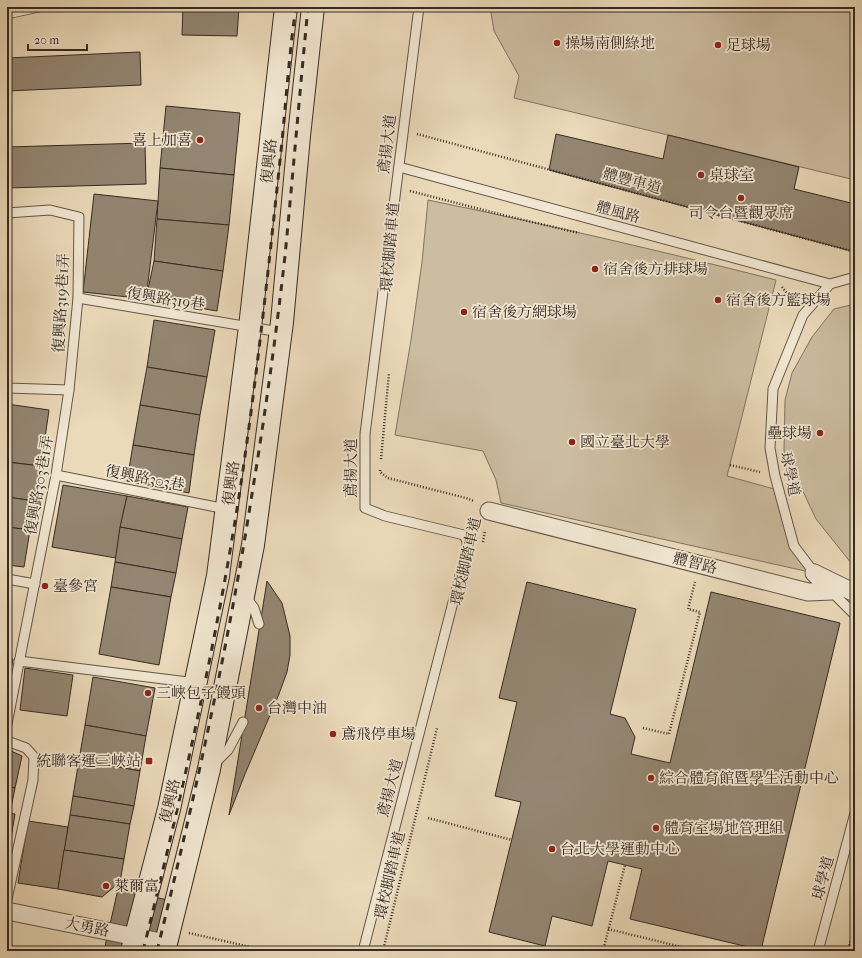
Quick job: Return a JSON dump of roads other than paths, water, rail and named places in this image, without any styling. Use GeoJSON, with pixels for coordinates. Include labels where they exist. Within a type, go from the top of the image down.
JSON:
{"type":"FeatureCollection","features":[{"type":"Feature","properties":{"kind":"main road","name":"復興路"},"geometry":{"type":"LineString","coordinates":[[134,944],[169,809],[218,576],[228,509],[250,327],[286,7]]}},
{"type":"Feature","properties":{"kind":"main road","name":"復興路"},"geometry":{"type":"LineString","coordinates":[[165,947],[209,769],[253,545],[280,332],[313,7]]}},
{"type":"Feature","properties":{"kind":"street","name":"體智路"},"geometry":{"type":"LineString","coordinates":[[489,512],[808,592],[832,591]]}},
{"type":"Feature","properties":{"kind":"street"},"geometry":{"type":"LineString","coordinates":[[814,573],[855,593]]}},
{"type":"Feature","properties":{"kind":"street","name":"大勇路"},"geometry":{"type":"LineString","coordinates":[[7,911],[134,944],[165,947]]}},
{"type":"Feature","properties":{"kind":"lane"},"geometry":{"type":"LineString","coordinates":[[7,14],[39,7]]}},
{"type":"Feature","properties":{"kind":"lane","name":"鳶揚大道"},"geometry":{"type":"LineString","coordinates":[[363,951],[467,548],[467,541],[464,535],[385,516],[366,508],[365,434],[419,7]]}},
{"type":"Feature","properties":{"kind":"lane","name":"體風路"},"geometry":{"type":"LineString","coordinates":[[399,167],[830,284]]}},
{"type":"Feature","properties":{"kind":"lane","name":"復興路319巷1弄"},"geometry":{"type":"LineString","coordinates":[[7,213],[50,210],[79,217],[78,298],[69,390]]}},
{"type":"Feature","properties":{"kind":"lane"},"geometry":{"type":"LineString","coordinates":[[830,284],[855,277]]}},
{"type":"Feature","properties":{"kind":"lane","name":"球學道"},"geometry":{"type":"LineString","coordinates":[[830,284],[803,314],[773,389],[770,448],[775,476],[794,546],[814,573],[855,615]]}},
{"type":"Feature","properties":{"kind":"lane","name":"復興路319巷"},"geometry":{"type":"LineString","coordinates":[[78,298],[280,332]]}},
{"type":"Feature","properties":{"kind":"lane"},"geometry":{"type":"LineString","coordinates":[[7,388],[69,390]]}},
{"type":"Feature","properties":{"kind":"lane","name":"復興路303巷1弄"},"geometry":{"type":"LineString","coordinates":[[7,724],[56,475],[69,390]]}},
{"type":"Feature","properties":{"kind":"lane","name":"復興路303巷"},"geometry":{"type":"LineString","coordinates":[[56,475],[228,509]]}},
{"type":"Feature","properties":{"kind":"lane"},"geometry":{"type":"LineString","coordinates":[[7,579],[35,584]]}},
{"type":"Feature","properties":{"kind":"lane"},"geometry":{"type":"LineString","coordinates":[[244,593],[254,608],[259,624]]}},
{"type":"Feature","properties":{"kind":"lane"},"geometry":{"type":"LineString","coordinates":[[19,661],[196,683]]}},
{"type":"Feature","properties":{"kind":"lane"},"geometry":{"type":"LineString","coordinates":[[209,769],[228,750],[243,722]]}},
{"type":"Feature","properties":{"kind":"lane"},"geometry":{"type":"LineString","coordinates":[[7,740],[26,748],[34,757],[33,780],[7,899]]}},
{"type":"Feature","properties":{"kind":"lane","name":"球學道"},"geometry":{"type":"LineString","coordinates":[[818,951],[855,813]]}},
{"type":"Feature","properties":{"kind":"railway"},"geometry":{"type":"LineString","coordinates":[[143,951],[197,722],[220,606],[240,490],[262,320],[296,7]]}},
{"type":"Feature","properties":{"kind":"railway"},"geometry":{"type":"LineString","coordinates":[[157,951],[197,781],[243,552],[266,405],[285,256],[308,7]]}},
{"type":"Feature","properties":{"kind":"place","name":"操場南側綠地"},"geometry":{"type":"Point","coordinates":[557,43]}},
{"type":"Feature","properties":{"kind":"place","name":"足球場"},"geometry":{"type":"Point","coordinates":[718,45]}},
{"type":"Feature","properties":{"kind":"place","name":"喜上加喜"},"geometry":{"type":"Point","coordinates":[200,140]}},
{"type":"Feature","properties":{"kind":"place","name":"桌球室"},"geometry":{"type":"Point","coordinates":[701,175]}},
{"type":"Feature","properties":{"kind":"place","name":"司令台暨觀眾席"},"geometry":{"type":"Point","coordinates":[741,198]}},
{"type":"Feature","properties":{"kind":"place","name":"宿舍後方排球場"},"geometry":{"type":"Point","coordinates":[595,269]}},
{"type":"Feature","properties":{"kind":"place","name":"宿舍後方籃球場"},"geometry":{"type":"Point","coordinates":[718,300]}},
{"type":"Feature","properties":{"kind":"place","name":"宿舍後方網球場"},"geometry":{"type":"Point","coordinates":[464,312]}},
{"type":"Feature","properties":{"kind":"place","name":"壘球場"},"geometry":{"type":"Point","coordinates":[820,433]}},
{"type":"Feature","properties":{"kind":"place","name":"國立臺北大學"},"geometry":{"type":"Point","coordinates":[572,442]}},
{"type":"Feature","properties":{"kind":"place","name":"臺參宮"},"geometry":{"type":"Point","coordinates":[45,586]}},
{"type":"Feature","properties":{"kind":"place","name":"三峽包子饅頭"},"geometry":{"type":"Point","coordinates":[148,693]}},
{"type":"Feature","properties":{"kind":"place","name":"台灣中油"},"geometry":{"type":"Point","coordinates":[259,708]}},
{"type":"Feature","properties":{"kind":"place","name":"鳶飛停車場"},"geometry":{"type":"Point","coordinates":[333,734]}},
{"type":"Feature","properties":{"kind":"place","name":"統聯客運三峽站"},"geometry":{"type":"Point","coordinates":[149,761]}},
{"type":"Feature","properties":{"kind":"place","name":"綜合體育館暨學生活動中心"},"geometry":{"type":"Point","coordinates":[651,778]}},
{"type":"Feature","properties":{"kind":"place","name":"體育室場地管理組"},"geometry":{"type":"Point","coordinates":[656,828]}},
{"type":"Feature","properties":{"kind":"place","name":"台北大學運動中心"},"geometry":{"type":"Point","coordinates":[552,849]}},
{"type":"Feature","properties":{"kind":"place","name":"萊爾富"},"geometry":{"type":"Point","coordinates":[106,886]}}]}
